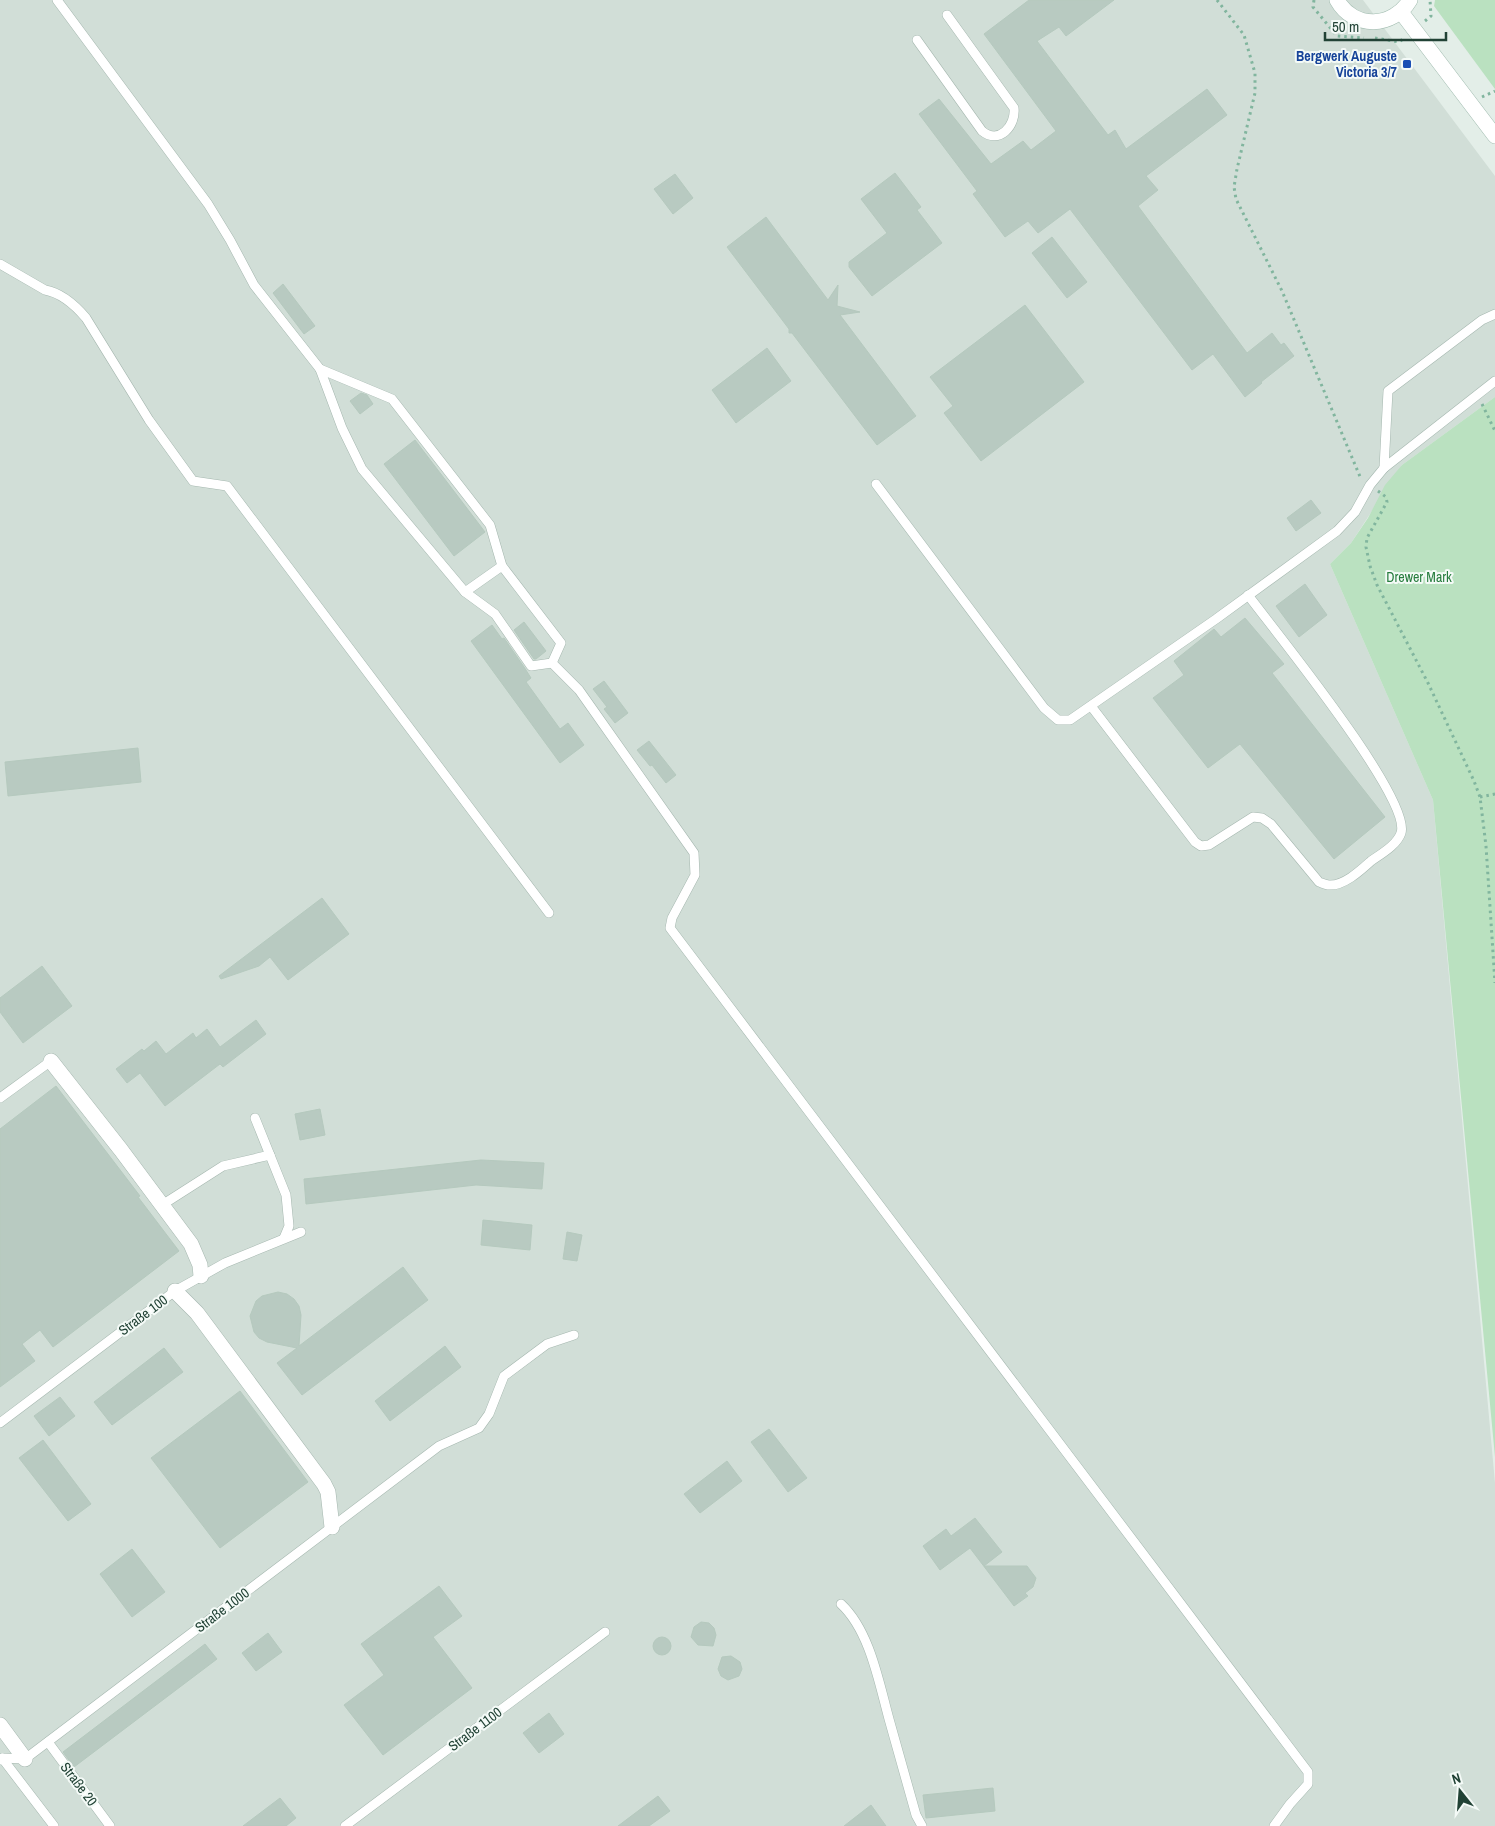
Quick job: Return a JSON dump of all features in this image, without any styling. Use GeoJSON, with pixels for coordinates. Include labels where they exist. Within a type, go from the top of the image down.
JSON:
{"type":"FeatureCollection","features":[{"type":"Feature","properties":{"kind":"street"},"geometry":{"type":"LineString","coordinates":[[1337,0],[1347,13],[1367,22],[1382,22],[1395,16],[1401,12],[1410,0]]}},
{"type":"Feature","properties":{"kind":"street"},"geometry":{"type":"LineString","coordinates":[[1401,12],[1495,136]]}},
{"type":"Feature","properties":{"kind":"street"},"geometry":{"type":"LineString","coordinates":[[51,1060],[191,1244],[200,1265],[201,1276]]}},
{"type":"Feature","properties":{"kind":"street"},"geometry":{"type":"LineString","coordinates":[[176,1291],[197,1313],[324,1484],[328,1492],[332,1527]]}},
{"type":"Feature","properties":{"kind":"street"},"geometry":{"type":"LineString","coordinates":[[0,1725],[26,1759]]}},
{"type":"Feature","properties":{"kind":"lane"},"geometry":{"type":"LineString","coordinates":[[57,0],[208,204],[254,285],[320,369],[342,428],[362,469],[465,592],[495,614],[531,666],[552,663]]}},
{"type":"Feature","properties":{"kind":"lane"},"geometry":{"type":"LineString","coordinates":[[917,40],[982,131],[987,135],[996,136],[1005,132],[1012,126],[1015,116],[1014,108],[947,15]]}},
{"type":"Feature","properties":{"kind":"lane"},"geometry":{"type":"LineString","coordinates":[[0,264],[45,290],[51,291],[73,303],[86,318],[149,420],[193,481],[227,486],[549,913]]}},
{"type":"Feature","properties":{"kind":"lane"},"geometry":{"type":"LineString","coordinates":[[1384,468],[1388,391],[1482,320],[1495,314]]}},
{"type":"Feature","properties":{"kind":"lane"},"geometry":{"type":"LineString","coordinates":[[320,369],[392,399],[490,525],[502,566],[561,643],[552,663]]}},
{"type":"Feature","properties":{"kind":"lane"},"geometry":{"type":"LineString","coordinates":[[876,484],[1044,708],[1052,717],[1063,721],[1070,720],[1337,531],[1355,512],[1370,485],[1384,468],[1495,381]]}},
{"type":"Feature","properties":{"kind":"lane"},"geometry":{"type":"LineString","coordinates":[[465,592],[502,566]]}},
{"type":"Feature","properties":{"kind":"lane"},"geometry":{"type":"LineString","coordinates":[[1091,706],[1194,842],[1201,846],[1209,845],[1252,817],[1262,818],[1271,824],[1318,882],[1329,886],[1339,884],[1364,867],[1393,845],[1401,832],[1400,815],[1386,787],[1364,752],[1320,689],[1248,595]]}},
{"type":"Feature","properties":{"kind":"lane"},"geometry":{"type":"LineString","coordinates":[[552,663],[579,690],[694,853],[695,876],[672,918],[670,928],[1308,1772],[1308,1784],[1274,1826]]}},
{"type":"Feature","properties":{"kind":"lane"},"geometry":{"type":"LineString","coordinates":[[0,1098],[51,1060]]}},
{"type":"Feature","properties":{"kind":"lane"},"geometry":{"type":"LineString","coordinates":[[256,1118],[288,1203],[290,1226],[284,1238]]}},
{"type":"Feature","properties":{"kind":"lane"},"geometry":{"type":"LineString","coordinates":[[162,1205],[223,1166],[270,1155]]}},
{"type":"Feature","properties":{"kind":"lane","name":"Straße 100"},"geometry":{"type":"LineString","coordinates":[[0,1423],[176,1291],[225,1263],[301,1232]]}},
{"type":"Feature","properties":{"kind":"lane","name":"Straße 1000"},"geometry":{"type":"LineString","coordinates":[[26,1759],[439,1446],[479,1428],[489,1414],[504,1376],[547,1344],[574,1335]]}},
{"type":"Feature","properties":{"kind":"lane"},"geometry":{"type":"LineString","coordinates":[[841,1604],[848,1610],[863,1637],[874,1665],[916,1815],[922,1826]]}},
{"type":"Feature","properties":{"kind":"lane","name":"Straße 1100"},"geometry":{"type":"LineString","coordinates":[[345,1826],[605,1632]]}},
{"type":"Feature","properties":{"kind":"lane","name":"Straße 20"},"geometry":{"type":"LineString","coordinates":[[48,1742],[110,1826]]}},
{"type":"Feature","properties":{"kind":"lane"},"geometry":{"type":"LineString","coordinates":[[1,1759],[26,1759]]}},
{"type":"Feature","properties":{"kind":"lane"},"geometry":{"type":"LineString","coordinates":[[1,1759],[54,1826]]}},
{"type":"Feature","properties":{"kind":"path"},"geometry":{"type":"LineString","coordinates":[[1477,395],[1495,431]]}},
{"type":"Feature","properties":{"kind":"path"},"geometry":{"type":"LineString","coordinates":[[1480,797],[1495,794]]}},
{"type":"Feature","properties":{"kind":"shaded area"},"geometry":{"type":"Polygon","coordinates":[[[0,0],[1363,0],[1495,176],[1495,397],[1402,465],[1351,543],[1330,564],[1433,800],[1495,1483],[1495,1826],[0,1826],[0,0]]]}},
{"type":"Feature","properties":{"kind":"green space"},"geometry":{"type":"Polygon","coordinates":[[[1435,0],[1495,0],[1495,89],[1434,6],[1435,0]]]}},
{"type":"Feature","properties":{"kind":"green space","name":"Drewer Mark"},"geometry":{"type":"Polygon","coordinates":[[[1495,397],[1495,1457],[1433,800],[1330,564],[1351,543],[1368,518],[1385,485],[1402,465],[1495,397]]]}},
{"type":"Feature","properties":{"kind":"building"},"geometry":{"type":"Polygon","coordinates":[[[1029,0],[1114,0],[1066,36],[1059,27],[1037,41],[1108,135],[1115,130],[1126,149],[1207,89],[1227,115],[1146,176],[1158,190],[1138,206],[1247,353],[1272,333],[1281,345],[1284,343],[1294,356],[1245,397],[1213,354],[1192,370],[1070,209],[1038,233],[1028,221],[1005,237],[973,194],[977,191],[919,114],[939,99],[991,164],[1023,141],[1031,150],[1056,131],[984,34],[1029,0]]]}},
{"type":"Feature","properties":{"kind":"building"},"geometry":{"type":"Polygon","coordinates":[[[895,173],[921,207],[917,210],[942,243],[872,296],[849,267],[849,262],[887,233],[861,199],[895,173]]]}},
{"type":"Feature","properties":{"kind":"building"},"geometry":{"type":"Polygon","coordinates":[[[675,174],[693,198],[673,214],[654,189],[675,174]]]}},
{"type":"Feature","properties":{"kind":"building"},"geometry":{"type":"Polygon","coordinates":[[[766,217],[828,300],[838,285],[837,306],[860,312],[840,315],[916,416],[877,445],[792,333],[789,333],[789,329],[727,247],[766,217]]]}},
{"type":"Feature","properties":{"kind":"building"},"geometry":{"type":"Polygon","coordinates":[[[1052,237],[1087,282],[1067,298],[1032,253],[1052,237]]]}},
{"type":"Feature","properties":{"kind":"building"},"geometry":{"type":"Polygon","coordinates":[[[283,284],[315,326],[304,334],[273,293],[283,284]]]}},
{"type":"Feature","properties":{"kind":"building"},"geometry":{"type":"Polygon","coordinates":[[[1025,305],[1084,382],[981,461],[944,413],[953,406],[930,377],[1025,305]]]}},
{"type":"Feature","properties":{"kind":"building"},"geometry":{"type":"Polygon","coordinates":[[[767,348],[791,381],[736,423],[712,390],[767,348]]]}},
{"type":"Feature","properties":{"kind":"building"},"geometry":{"type":"Polygon","coordinates":[[[361,393],[367,395],[373,404],[360,414],[350,401],[361,393]]]}},
{"type":"Feature","properties":{"kind":"building"},"geometry":{"type":"Polygon","coordinates":[[[415,440],[485,532],[454,556],[384,464],[415,440]]]}},
{"type":"Feature","properties":{"kind":"building"},"geometry":{"type":"Polygon","coordinates":[[[1311,500],[1321,513],[1296,531],[1287,518],[1311,500]]]}},
{"type":"Feature","properties":{"kind":"building"},"geometry":{"type":"Polygon","coordinates":[[[1305,584],[1327,615],[1299,637],[1276,606],[1305,584]]]}},
{"type":"Feature","properties":{"kind":"building"},"geometry":{"type":"Polygon","coordinates":[[[1245,618],[1284,664],[1272,673],[1385,817],[1334,859],[1240,744],[1208,768],[1153,698],[1184,675],[1174,661],[1214,629],[1221,637],[1245,618]]]}},
{"type":"Feature","properties":{"kind":"building"},"geometry":{"type":"Polygon","coordinates":[[[524,622],[546,651],[536,659],[534,659],[514,630],[524,622]]]}},
{"type":"Feature","properties":{"kind":"building"},"geometry":{"type":"Polygon","coordinates":[[[492,625],[502,639],[504,638],[524,667],[531,678],[526,682],[560,729],[568,723],[584,745],[560,763],[471,641],[492,625]]]}},
{"type":"Feature","properties":{"kind":"building"},"geometry":{"type":"Polygon","coordinates":[[[604,681],[628,713],[615,723],[604,709],[607,707],[593,689],[604,681]]]}},
{"type":"Feature","properties":{"kind":"building"},"geometry":{"type":"Polygon","coordinates":[[[649,741],[676,775],[666,783],[637,750],[649,741]]]}},
{"type":"Feature","properties":{"kind":"building"},"geometry":{"type":"Polygon","coordinates":[[[138,748],[141,782],[8,796],[5,762],[138,748]]]}},
{"type":"Feature","properties":{"kind":"building"},"geometry":{"type":"Polygon","coordinates":[[[322,898],[349,934],[288,980],[270,957],[259,966],[221,979],[219,976],[322,898]]]}},
{"type":"Feature","properties":{"kind":"building"},"geometry":{"type":"Polygon","coordinates":[[[42,966],[72,1006],[23,1043],[0,1012],[0,998],[42,966]]]}},
{"type":"Feature","properties":{"kind":"building"},"geometry":{"type":"Polygon","coordinates":[[[256,1020],[266,1034],[223,1067],[220,1064],[165,1106],[140,1073],[127,1083],[116,1069],[156,1041],[166,1054],[193,1033],[196,1038],[207,1029],[220,1047],[256,1020]]]}},
{"type":"Feature","properties":{"kind":"building"},"geometry":{"type":"Polygon","coordinates":[[[56,1086],[140,1196],[138,1197],[179,1251],[53,1347],[40,1330],[22,1344],[35,1361],[0,1387],[0,1129],[56,1086]]]}},
{"type":"Feature","properties":{"kind":"building"},"geometry":{"type":"Polygon","coordinates":[[[320,1109],[325,1135],[300,1140],[295,1114],[320,1109]]]}},
{"type":"Feature","properties":{"kind":"building"},"geometry":{"type":"Polygon","coordinates":[[[481,1160],[544,1163],[542,1189],[476,1185],[306,1204],[304,1179],[481,1160]]]}},
{"type":"Feature","properties":{"kind":"building"},"geometry":{"type":"Polygon","coordinates":[[[483,1220],[532,1225],[530,1250],[481,1245],[483,1220]]]}},
{"type":"Feature","properties":{"kind":"building"},"geometry":{"type":"Polygon","coordinates":[[[567,1232],[582,1235],[577,1261],[563,1259],[567,1232]]]}},
{"type":"Feature","properties":{"kind":"building"},"geometry":{"type":"Polygon","coordinates":[[[403,1267],[428,1300],[302,1395],[277,1363],[297,1348],[267,1342],[259,1338],[254,1332],[250,1316],[256,1301],[262,1296],[278,1292],[287,1294],[294,1299],[299,1306],[301,1315],[299,1346],[403,1267]]]}},
{"type":"Feature","properties":{"kind":"building"},"geometry":{"type":"Polygon","coordinates":[[[445,1346],[461,1367],[390,1421],[375,1401],[445,1346]]]}},
{"type":"Feature","properties":{"kind":"building"},"geometry":{"type":"Polygon","coordinates":[[[164,1348],[183,1372],[112,1425],[94,1402],[164,1348]]]}},
{"type":"Feature","properties":{"kind":"building"},"geometry":{"type":"Polygon","coordinates":[[[240,1391],[308,1482],[220,1548],[151,1458],[240,1391]]]}},
{"type":"Feature","properties":{"kind":"building"},"geometry":{"type":"Polygon","coordinates":[[[60,1397],[75,1416],[49,1436],[34,1416],[60,1397]]]}},
{"type":"Feature","properties":{"kind":"building"},"geometry":{"type":"Polygon","coordinates":[[[769,1429],[807,1478],[788,1492],[751,1442],[769,1429]]]}},
{"type":"Feature","properties":{"kind":"building"},"geometry":{"type":"Polygon","coordinates":[[[43,1440],[91,1504],[68,1521],[19,1458],[43,1440]]]}},
{"type":"Feature","properties":{"kind":"building"},"geometry":{"type":"Polygon","coordinates":[[[727,1461],[742,1481],[700,1513],[684,1494],[727,1461]]]}},
{"type":"Feature","properties":{"kind":"building"},"geometry":{"type":"Polygon","coordinates":[[[975,1518],[1002,1552],[984,1566],[1027,1566],[1036,1578],[1033,1587],[1025,1593],[1028,1596],[1014,1606],[970,1548],[940,1570],[923,1546],[946,1529],[951,1536],[975,1518]]]}},
{"type":"Feature","properties":{"kind":"building"},"geometry":{"type":"Polygon","coordinates":[[[132,1549],[165,1592],[132,1617],[100,1574],[132,1549]]]}},
{"type":"Feature","properties":{"kind":"building"},"geometry":{"type":"Polygon","coordinates":[[[439,1586],[462,1616],[433,1637],[472,1688],[383,1755],[344,1705],[384,1675],[361,1644],[439,1586]]]}},
{"type":"Feature","properties":{"kind":"building"},"geometry":{"type":"Polygon","coordinates":[[[701,1622],[709,1623],[714,1628],[716,1635],[713,1646],[698,1645],[691,1637],[694,1627],[701,1622]]]}},
{"type":"Feature","properties":{"kind":"building"},"geometry":{"type":"Polygon","coordinates":[[[268,1633],[282,1652],[256,1671],[242,1653],[268,1633]]]}},
{"type":"Feature","properties":{"kind":"building"},"geometry":{"type":"Polygon","coordinates":[[[658,1637],[666,1637],[671,1642],[669,1653],[658,1655],[653,1650],[653,1642],[658,1637]]]}},
{"type":"Feature","properties":{"kind":"building"},"geometry":{"type":"Polygon","coordinates":[[[205,1644],[217,1659],[74,1767],[63,1752],[205,1644]]]}},
{"type":"Feature","properties":{"kind":"building"},"geometry":{"type":"Polygon","coordinates":[[[731,1656],[740,1662],[742,1669],[739,1676],[728,1680],[721,1676],[718,1669],[722,1657],[731,1656]]]}},
{"type":"Feature","properties":{"kind":"building"},"geometry":{"type":"Polygon","coordinates":[[[549,1713],[564,1734],[539,1753],[523,1733],[549,1713]]]}},
{"type":"Feature","properties":{"kind":"building"},"geometry":{"type":"Polygon","coordinates":[[[993,1788],[995,1811],[926,1818],[923,1795],[993,1788]]]}},
{"type":"Feature","properties":{"kind":"building"},"geometry":{"type":"Polygon","coordinates":[[[658,1796],[670,1811],[649,1826],[618,1826],[658,1796]]]}},
{"type":"Feature","properties":{"kind":"building"},"geometry":{"type":"Polygon","coordinates":[[[280,1798],[296,1818],[286,1826],[243,1826],[280,1798]]]}},
{"type":"Feature","properties":{"kind":"building"},"geometry":{"type":"Polygon","coordinates":[[[871,1805],[886,1826],[844,1826],[871,1805]]]}},
{"type":"Feature","properties":{"kind":"place","name":"Bergwerk Auguste Victoria 3/7"},"geometry":{"type":"Point","coordinates":[1407,64]}}]}
